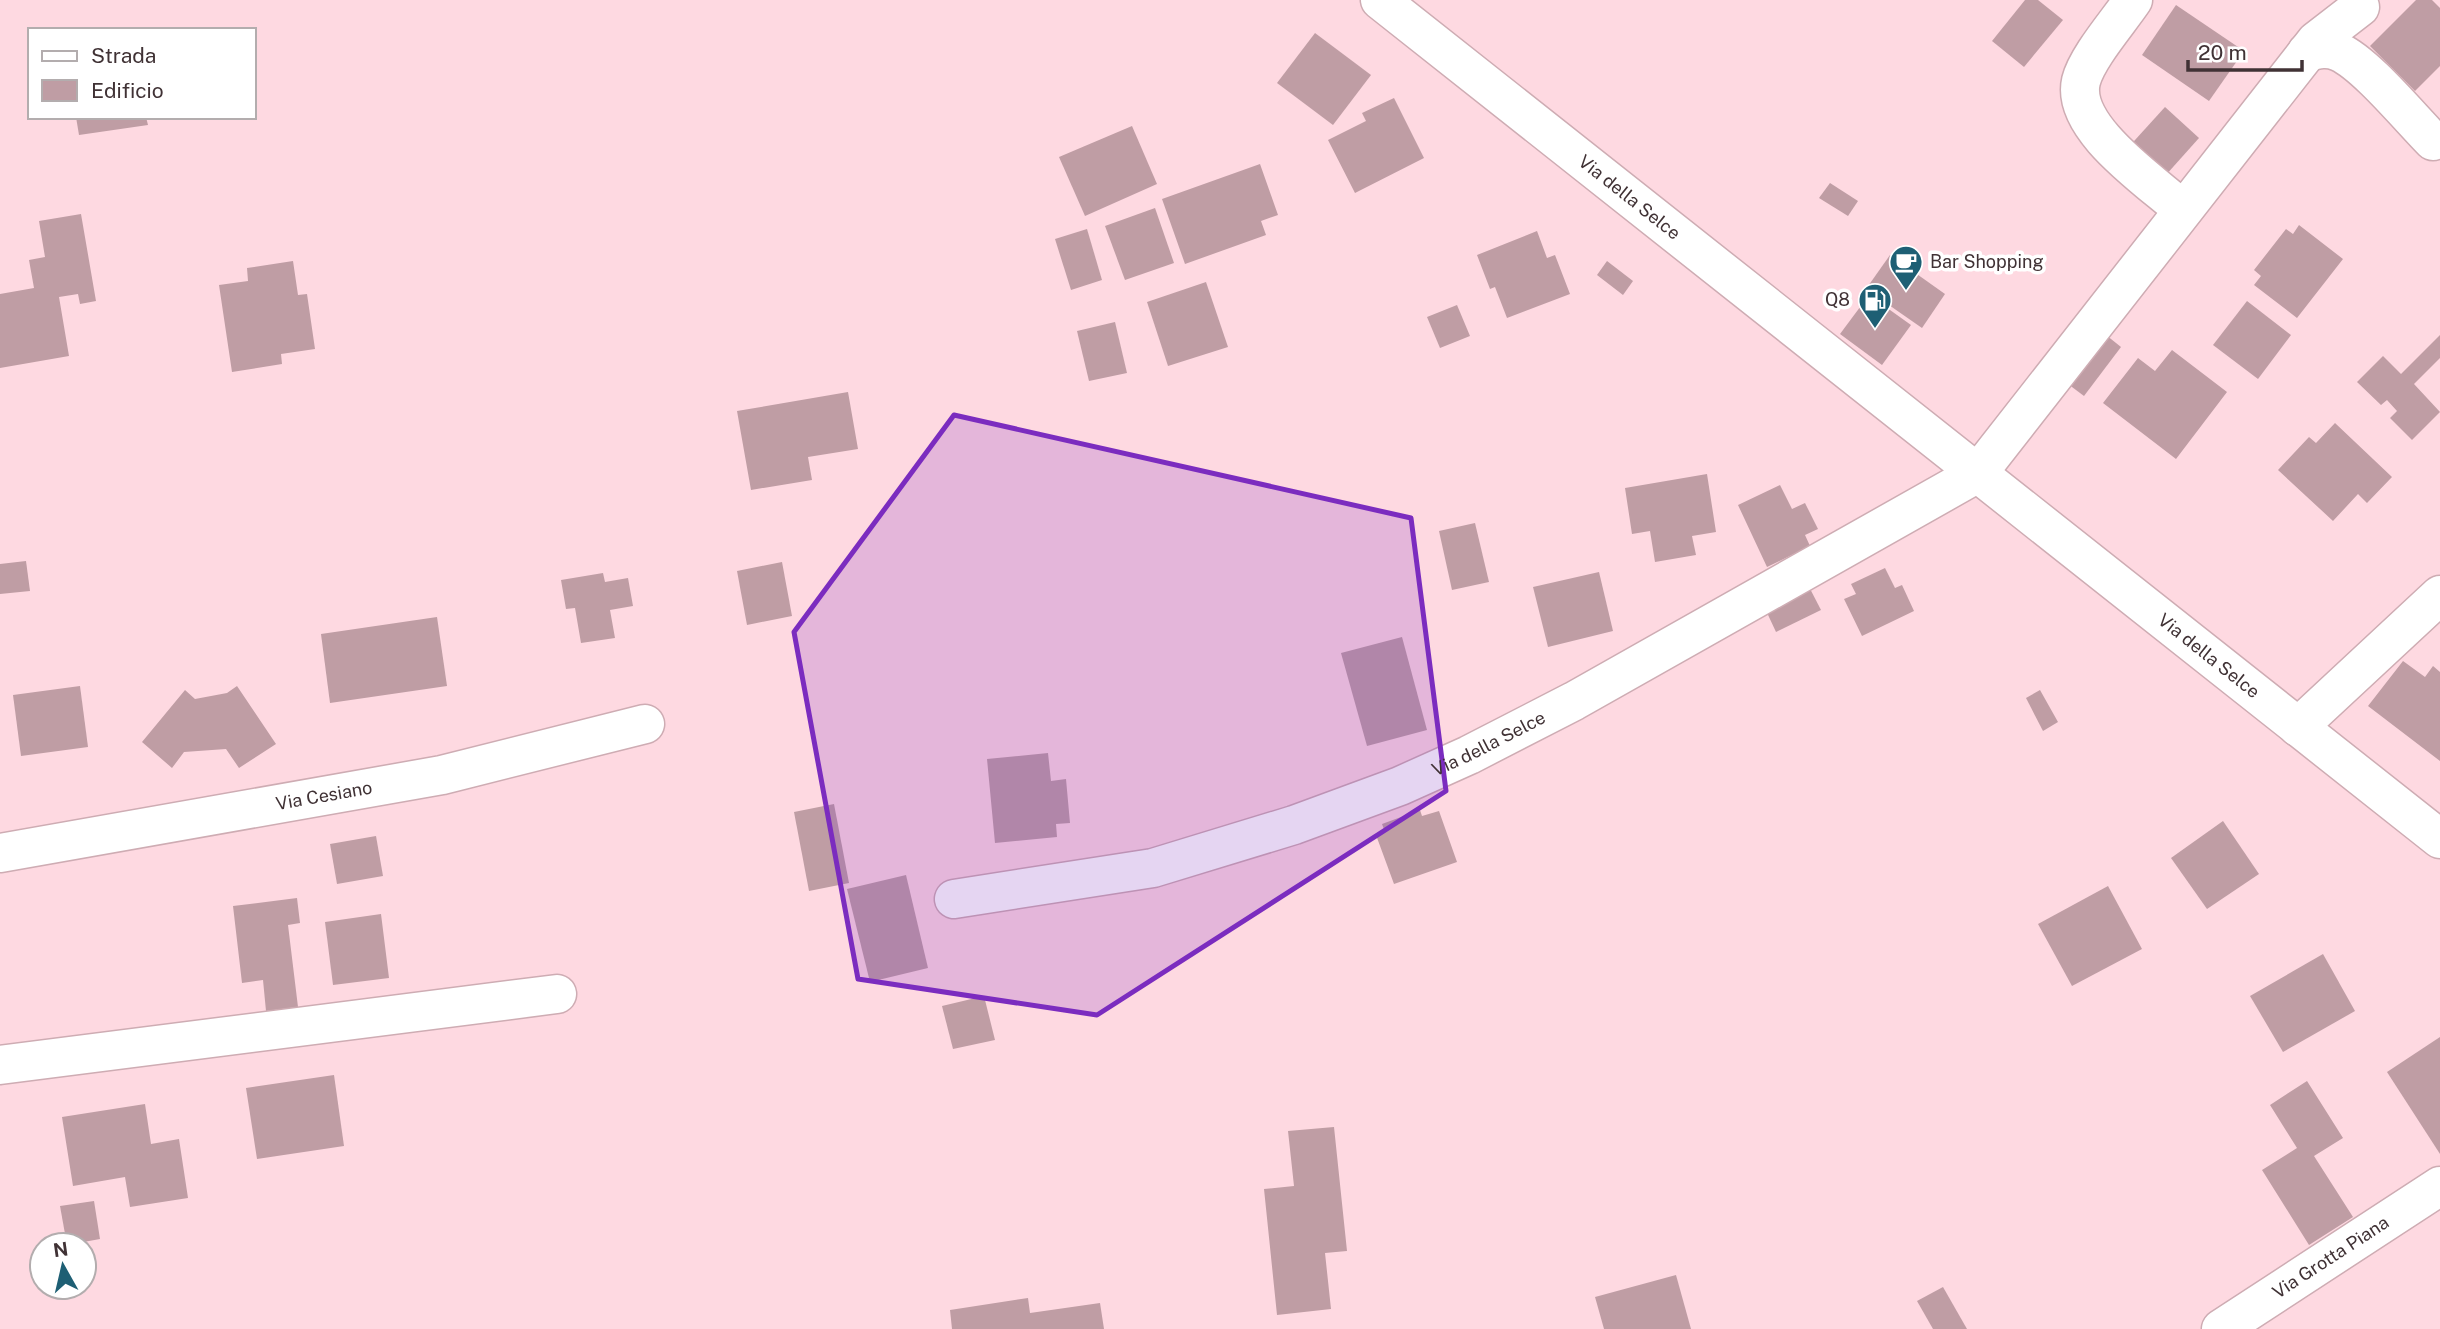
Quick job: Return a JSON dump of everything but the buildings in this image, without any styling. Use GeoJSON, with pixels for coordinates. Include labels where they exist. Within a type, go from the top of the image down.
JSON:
{"type":"FeatureCollection","features":[{"type":"Feature","properties":{"kind":"street","name":"Via della Selce"},"geometry":{"type":"LineString","coordinates":[[1380,0],[2440,839]]}},
{"type":"Feature","properties":{"kind":"street"},"geometry":{"type":"LineString","coordinates":[[2133,0],[2085,72],[2081,103],[2095,131],[2183,210]]}},
{"type":"Feature","properties":{"kind":"street"},"geometry":{"type":"LineString","coordinates":[[1978,473],[2307,52],[2327,30],[2360,8]]}},
{"type":"Feature","properties":{"kind":"street"},"geometry":{"type":"LineString","coordinates":[[2307,52],[2320,48],[2341,52],[2358,65],[2433,141]]}},
{"type":"Feature","properties":{"kind":"street","name":"Via della Selce"},"geometry":{"type":"LineString","coordinates":[[954,899],[1153,868],[1294,825],[1400,786],[1460,760],[1574,701],[1978,473]]}},
{"type":"Feature","properties":{"kind":"street"},"geometry":{"type":"LineString","coordinates":[[2298,727],[2440,595]]}},
{"type":"Feature","properties":{"kind":"street","name":"Via Cesiano"},"geometry":{"type":"LineString","coordinates":[[0,853],[442,775],[645,724]]}},
{"type":"Feature","properties":{"kind":"street"},"geometry":{"type":"LineString","coordinates":[[0,1065],[557,994]]}},
{"type":"Feature","properties":{"kind":"street","name":"Via Grotta Piana"},"geometry":{"type":"LineString","coordinates":[[2221,1329],[2440,1186]]}},
{"type":"Feature","properties":{"kind":"highlighted area"},"geometry":{"type":"Polygon","coordinates":[[[954,415],[1411,518],[1446,791],[1097,1015],[858,979],[794,632],[954,415]]]}},
{"type":"Feature","properties":{"kind":"place","name":"Bar Shopping"},"geometry":{"type":"Point","coordinates":[1906,292]}},
{"type":"Feature","properties":{"kind":"place","name":"Q8"},"geometry":{"type":"Point","coordinates":[1875,330]}}]}
